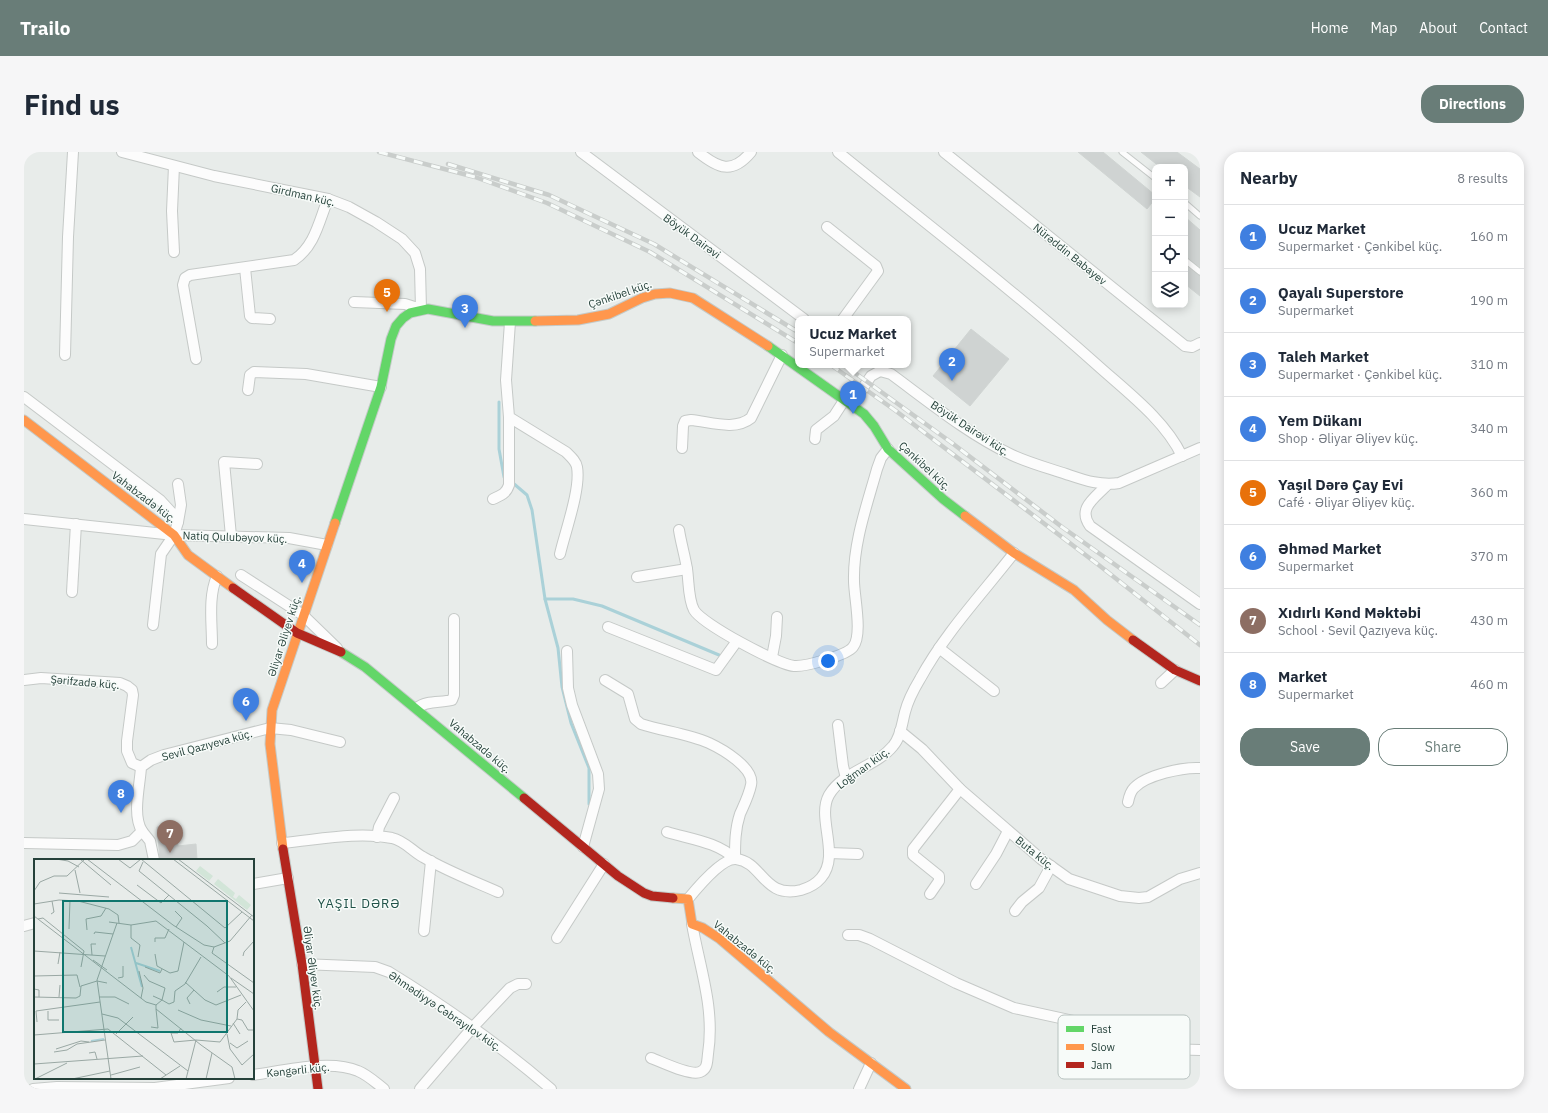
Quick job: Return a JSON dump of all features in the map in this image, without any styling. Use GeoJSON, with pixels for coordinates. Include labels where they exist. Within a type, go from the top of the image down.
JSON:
{"type":"FeatureCollection","features":[{"type":"Feature","properties":{"kind":"street"},"geometry":{"type":"LineString","coordinates":[[65,355],[68,237],[73,152]]}},
{"type":"Feature","properties":{"kind":"street","name":"Girdman küç."},"geometry":{"type":"LineString","coordinates":[[122,152],[214,176],[328,199],[349,207],[376,222],[410,246],[415,253],[419,265],[421,309]]}},
{"type":"Feature","properties":{"kind":"street","name":"Böyük Dairəvi"},"geometry":{"type":"LineString","coordinates":[[581,152],[800,316]]}},
{"type":"Feature","properties":{"kind":"street"},"geometry":{"type":"LineString","coordinates":[[698,152],[713,163],[725,168],[740,163],[751,152]]}},
{"type":"Feature","properties":{"kind":"street"},"geometry":{"type":"LineString","coordinates":[[838,152],[1062,334],[1145,408],[1174,440],[1182,456]]}},
{"type":"Feature","properties":{"kind":"street","name":"Nürəddin Babayev"},"geometry":{"type":"LineString","coordinates":[[944,152],[1185,346],[1192,347],[1200,343]]}},
{"type":"Feature","properties":{"kind":"street"},"geometry":{"type":"LineString","coordinates":[[174,166],[172,211],[174,252]]}},
{"type":"Feature","properties":{"kind":"street"},"geometry":{"type":"LineString","coordinates":[[196,359],[183,285],[185,278],[294,260],[303,254],[310,245],[328,199]]}},
{"type":"Feature","properties":{"kind":"street"},"geometry":{"type":"LineString","coordinates":[[827,227],[876,266],[878,271],[877,276],[845,316]]}},
{"type":"Feature","properties":{"kind":"street"},"geometry":{"type":"LineString","coordinates":[[245,268],[250,316],[252,318],[270,319]]}},
{"type":"Feature","properties":{"kind":"street","name":"Çənkibel küç."},"geometry":{"type":"LineString","coordinates":[[421,309],[437,310],[480,319],[510,322],[590,318],[609,314],[642,298],[655,294],[670,293],[693,298],[795,364]]}},
{"type":"Feature","properties":{"kind":"street"},"geometry":{"type":"LineString","coordinates":[[354,302],[405,304],[421,309]]}},
{"type":"Feature","properties":{"kind":"street","name":"Əliyar Əliyev küç."},"geometry":{"type":"LineString","coordinates":[[318,1089],[302,964],[282,843],[270,728],[272,710],[381,387],[391,338],[396,326],[410,313],[421,309]]}},
{"type":"Feature","properties":{"kind":"street"},"geometry":{"type":"LineString","coordinates":[[493,498],[504,494],[508,490],[509,484],[509,417],[506,380],[510,322]]}},
{"type":"Feature","properties":{"kind":"street"},"geometry":{"type":"LineString","coordinates":[[682,448],[683,426],[686,421],[736,426],[744,424],[751,418],[782,355]]}},
{"type":"Feature","properties":{"kind":"street","name":"Çənkibel küç."},"geometry":{"type":"LineString","coordinates":[[801,368],[864,414],[874,426],[888,449],[943,499],[1014,553],[1060,580],[1107,620],[1175,670],[1200,681]]}},
{"type":"Feature","properties":{"kind":"street"},"geometry":{"type":"LineString","coordinates":[[815,440],[816,430],[834,416],[879,368]]}},
{"type":"Feature","properties":{"kind":"street","name":"Böyük Dairəvi küç."},"geometry":{"type":"LineString","coordinates":[[879,368],[891,374],[961,425],[1011,455],[1093,483],[1107,485],[1119,483],[1200,448]]}},
{"type":"Feature","properties":{"kind":"street"},"geometry":{"type":"LineString","coordinates":[[248,390],[250,375],[254,372],[306,374],[381,387]]}},
{"type":"Feature","properties":{"kind":"street"},"geometry":{"type":"LineString","coordinates":[[24,397],[160,500],[178,522]]}},
{"type":"Feature","properties":{"kind":"street"},"geometry":{"type":"LineString","coordinates":[[509,417],[566,452],[574,460],[577,467],[575,494],[560,554]]}},
{"type":"Feature","properties":{"kind":"street","name":"Vahabzadə küç."},"geometry":{"type":"LineString","coordinates":[[24,420],[174,535],[188,555],[298,633],[341,652],[365,667],[417,708],[583,847],[644,893],[688,899]]}},
{"type":"Feature","properties":{"kind":"street"},"geometry":{"type":"LineString","coordinates":[[679,530],[694,610],[699,617],[738,641],[793,666],[806,665],[848,652],[854,647],[858,630],[854,564],[877,469],[881,458],[888,449]]}},
{"type":"Feature","properties":{"kind":"street"},"geometry":{"type":"LineString","coordinates":[[230,536],[224,462],[257,464]]}},
{"type":"Feature","properties":{"kind":"street"},"geometry":{"type":"LineString","coordinates":[[153,625],[161,554],[174,535],[178,522],[181,505],[178,484]]}},
{"type":"Feature","properties":{"kind":"street"},"geometry":{"type":"LineString","coordinates":[[1107,485],[1088,505],[1084,513],[1085,520],[1090,526],[1200,604]]}},
{"type":"Feature","properties":{"kind":"street","name":"Natiq Qulubəyov küç."},"geometry":{"type":"LineString","coordinates":[[24,519],[174,535],[289,538],[327,545]]}},
{"type":"Feature","properties":{"kind":"street"},"geometry":{"type":"LineString","coordinates":[[72,592],[76,524]]}},
{"type":"Feature","properties":{"kind":"street","name":"Loğman küç."},"geometry":{"type":"LineString","coordinates":[[667,832],[717,846],[727,851],[736,859],[746,862],[773,887],[783,891],[794,891],[806,888],[821,878],[826,869],[829,853],[825,804],[834,787],[887,752],[894,745],[900,731],[909,699],[939,648],[1014,553]]}},
{"type":"Feature","properties":{"kind":"street"},"geometry":{"type":"LineString","coordinates":[[637,576],[687,569]]}},
{"type":"Feature","properties":{"kind":"street"},"geometry":{"type":"LineString","coordinates":[[241,575],[303,615],[341,652]]}},
{"type":"Feature","properties":{"kind":"street"},"geometry":{"type":"LineString","coordinates":[[212,644],[213,584],[217,576]]}},
{"type":"Feature","properties":{"kind":"street"},"geometry":{"type":"LineString","coordinates":[[772,657],[776,636],[777,617]]}},
{"type":"Feature","properties":{"kind":"street"},"geometry":{"type":"LineString","coordinates":[[417,708],[421,704],[452,700],[454,695],[454,620]]}},
{"type":"Feature","properties":{"kind":"street"},"geometry":{"type":"LineString","coordinates":[[608,627],[716,670],[738,641]]}},
{"type":"Feature","properties":{"kind":"street"},"geometry":{"type":"LineString","coordinates":[[939,648],[994,691]]}},
{"type":"Feature","properties":{"kind":"street"},"geometry":{"type":"LineString","coordinates":[[567,651],[568,688],[572,706],[598,774],[599,789],[583,847]]}},
{"type":"Feature","properties":{"kind":"street"},"geometry":{"type":"LineString","coordinates":[[1161,683],[1175,670]]}},
{"type":"Feature","properties":{"kind":"street","name":"Şərifzadə küç."},"geometry":{"type":"LineString","coordinates":[[24,680],[60,679],[120,683],[127,686],[132,690],[133,695],[127,751],[132,763],[141,767]]}},
{"type":"Feature","properties":{"kind":"street"},"geometry":{"type":"LineString","coordinates":[[605,680],[628,694],[635,719],[641,724],[708,743],[724,751],[746,768],[751,776],[752,785],[740,815],[736,831],[736,859],[727,861],[718,867],[688,899],[698,958],[708,994],[711,1023],[707,1066],[702,1072],[694,1074],[651,1058]]}},
{"type":"Feature","properties":{"kind":"street"},"geometry":{"type":"LineString","coordinates":[[838,725],[846,778]]}},
{"type":"Feature","properties":{"kind":"street","name":"Sevil Qazıyeva küç."},"geometry":{"type":"LineString","coordinates":[[141,767],[151,760],[164,755],[270,728],[292,730],[340,742]]}},
{"type":"Feature","properties":{"kind":"street","name":"Buta küç."},"geometry":{"type":"LineString","coordinates":[[900,731],[922,749],[960,789],[1008,831],[1069,879],[1120,896],[1139,898],[1148,897],[1180,879],[1200,874]]}},
{"type":"Feature","properties":{"kind":"street"},"geometry":{"type":"LineString","coordinates":[[141,767],[138,826],[150,841],[154,859]]}},
{"type":"Feature","properties":{"kind":"street"},"geometry":{"type":"LineString","coordinates":[[1128,802],[1133,789],[1147,780],[1176,770],[1200,768]]}},
{"type":"Feature","properties":{"kind":"street"},"geometry":{"type":"LineString","coordinates":[[930,894],[939,881],[939,876],[913,855],[914,849],[960,789]]}},
{"type":"Feature","properties":{"kind":"street"},"geometry":{"type":"LineString","coordinates":[[377,837],[379,827],[394,798]]}},
{"type":"Feature","properties":{"kind":"street"},"geometry":{"type":"LineString","coordinates":[[24,842],[118,845],[132,841],[142,831]]}},
{"type":"Feature","properties":{"kind":"street"},"geometry":{"type":"LineString","coordinates":[[976,884],[996,854],[1008,831]]}},
{"type":"Feature","properties":{"kind":"street"},"geometry":{"type":"LineString","coordinates":[[282,843],[345,837],[393,838],[405,843],[431,862],[498,892]]}},
{"type":"Feature","properties":{"kind":"street"},"geometry":{"type":"LineString","coordinates":[[829,853],[858,854]]}},
{"type":"Feature","properties":{"kind":"street"},"geometry":{"type":"LineString","coordinates":[[424,931],[431,862]]}},
{"type":"Feature","properties":{"kind":"street"},"geometry":{"type":"LineString","coordinates":[[557,938],[604,864]]}},
{"type":"Feature","properties":{"kind":"street"},"geometry":{"type":"LineString","coordinates":[[1015,910],[1039,888],[1051,866]]}},
{"type":"Feature","properties":{"kind":"street"},"geometry":{"type":"LineString","coordinates":[[254,884],[288,878]]}},
{"type":"Feature","properties":{"kind":"street"},"geometry":{"type":"LineString","coordinates":[[24,926],[34,924]]}},
{"type":"Feature","properties":{"kind":"street","name":"Vahabzadə küç."},"geometry":{"type":"LineString","coordinates":[[692,924],[703,928],[720,939],[829,1032],[906,1089]]}},
{"type":"Feature","properties":{"kind":"street"},"geometry":{"type":"LineString","coordinates":[[848,935],[859,935],[870,939],[956,983],[1014,1008],[1058,1018]]}},
{"type":"Feature","properties":{"kind":"street","name":"Əhmədiyyə Cəbrayılov küç."},"geometry":{"type":"LineString","coordinates":[[302,964],[363,966],[382,969],[416,989],[473,1027],[525,1066],[551,1089]]}},
{"type":"Feature","properties":{"kind":"street"},"geometry":{"type":"LineString","coordinates":[[420,1089],[473,1027],[510,988],[518,984],[526,984]]}},
{"type":"Feature","properties":{"kind":"street"},"geometry":{"type":"LineString","coordinates":[[1190,1050],[1200,1050]]}},
{"type":"Feature","properties":{"kind":"street"},"geometry":{"type":"LineString","coordinates":[[859,1089],[871,1063]]}},
{"type":"Feature","properties":{"kind":"street","name":"Kəngərli küç."},"geometry":{"type":"LineString","coordinates":[[254,1075],[314,1067],[348,1068],[359,1071],[384,1089]]}},
{"type":"Feature","properties":{"kind":"street"},"geometry":{"type":"LineString","coordinates":[[33,1089],[57,1087],[155,1088],[222,1079]]}},
{"type":"Feature","properties":{"kind":"lane"},"geometry":{"type":"LineString","coordinates":[[1122,152],[1152,176]]}},
{"type":"Feature","properties":{"kind":"lane"},"geometry":{"type":"LineString","coordinates":[[1188,206],[1200,216]]}},
{"type":"Feature","properties":{"kind":"lane"},"geometry":{"type":"LineString","coordinates":[[1188,262],[1200,272]]}},
{"type":"Feature","properties":{"kind":"building"},"geometry":{"type":"Polygon","coordinates":[[[1078,152],[1103,152],[1152,193],[1152,203],[1147,209],[1078,152]]]}},
{"type":"Feature","properties":{"kind":"building"},"geometry":{"type":"Polygon","coordinates":[[[1141,152],[1177,152],[1200,169],[1200,197],[1188,188],[1188,164],[1156,164],[1141,152]]]}},
{"type":"Feature","properties":{"kind":"building"},"geometry":{"type":"Polygon","coordinates":[[[1188,220],[1200,230],[1200,267],[1188,258],[1188,220]]]}},
{"type":"Feature","properties":{"kind":"building"},"geometry":{"type":"Polygon","coordinates":[[[1188,267],[1200,276],[1200,296],[1188,286],[1188,267]]]}},
{"type":"Feature","properties":{"kind":"building"},"geometry":{"type":"Polygon","coordinates":[[[971,329],[1009,359],[970,406],[933,376],[971,329]]]}},
{"type":"Feature","properties":{"kind":"building"},"geometry":{"type":"Polygon","coordinates":[[[175,826],[178,846],[196,844],[197,859],[160,859],[157,827],[175,826]]]}},
{"type":"Feature","properties":{"kind":"waterway"},"geometry":{"type":"LineString","coordinates":[[499,402],[499,449],[504,477]]}},
{"type":"Feature","properties":{"kind":"waterway"},"geometry":{"type":"LineString","coordinates":[[513,483],[527,495],[532,510],[545,599],[558,648],[562,687],[571,723],[589,768],[589,804]]}},
{"type":"Feature","properties":{"kind":"waterway"},"geometry":{"type":"LineString","coordinates":[[545,599],[573,599],[602,606],[719,655]]}},
{"type":"Feature","properties":{"kind":"railway"},"geometry":{"type":"LineString","coordinates":[[379,152],[475,177],[547,203],[650,252],[795,341]]}},
{"type":"Feature","properties":{"kind":"railway"},"geometry":{"type":"LineString","coordinates":[[448,164],[549,195],[654,244],[795,330]]}},
{"type":"Feature","properties":{"kind":"railway"},"geometry":{"type":"LineString","coordinates":[[835,368],[896,411],[1100,566],[1200,645]]}},
{"type":"Feature","properties":{"kind":"railway"},"geometry":{"type":"LineString","coordinates":[[848,368],[952,443],[1062,527],[1200,625]]}},
{"type":"Feature","properties":{"kind":"traffic: fast"},"geometry":{"type":"LineString","coordinates":[[335,523],[381,387],[391,339],[396,326],[403,318],[410,313],[428,309],[493,321],[535,321]]}},
{"type":"Feature","properties":{"kind":"traffic: fast"},"geometry":{"type":"LineString","coordinates":[[768,346],[795,365]]}},
{"type":"Feature","properties":{"kind":"traffic: fast"},"geometry":{"type":"LineString","coordinates":[[799,368],[864,414],[874,426],[888,449],[943,499],[965,516]]}},
{"type":"Feature","properties":{"kind":"traffic: fast"},"geometry":{"type":"LineString","coordinates":[[341,652],[365,667],[524,798]]}},
{"type":"Feature","properties":{"kind":"traffic: slow"},"geometry":{"type":"LineString","coordinates":[[535,321],[578,320],[609,314],[642,298],[655,294],[670,293],[693,298],[768,346]]}},
{"type":"Feature","properties":{"kind":"traffic: slow"},"geometry":{"type":"LineString","coordinates":[[24,420],[174,535],[188,555],[233,588]]}},
{"type":"Feature","properties":{"kind":"traffic: slow"},"geometry":{"type":"LineString","coordinates":[[965,516],[1014,553],[1074,590],[1107,620],[1133,640]]}},
{"type":"Feature","properties":{"kind":"traffic: slow"},"geometry":{"type":"LineString","coordinates":[[283,849],[270,744],[272,710],[335,523]]}},
{"type":"Feature","properties":{"kind":"traffic: slow"},"geometry":{"type":"LineString","coordinates":[[673,898],[688,899],[692,924],[703,928],[720,939],[829,1032],[906,1089]]}},
{"type":"Feature","properties":{"kind":"traffic: jam"},"geometry":{"type":"LineString","coordinates":[[233,588],[297,633],[341,652]]}},
{"type":"Feature","properties":{"kind":"traffic: jam"},"geometry":{"type":"LineString","coordinates":[[1133,640],[1175,670],[1200,681]]}},
{"type":"Feature","properties":{"kind":"traffic: jam"},"geometry":{"type":"LineString","coordinates":[[524,798],[618,876],[644,893],[652,896],[673,898]]}},
{"type":"Feature","properties":{"kind":"traffic: jam"},"geometry":{"type":"LineString","coordinates":[[283,849],[302,964],[318,1089]]}},
{"type":"Feature","properties":{"kind":"place","name":"Yaşıl Dərə Çay Evi"},"geometry":{"type":"Point","coordinates":[387,312]}},
{"type":"Feature","properties":{"kind":"place","name":"Taleh Market"},"geometry":{"type":"Point","coordinates":[465,328]}},
{"type":"Feature","properties":{"kind":"place","name":"Qayalı Superstore"},"geometry":{"type":"Point","coordinates":[952,381]}},
{"type":"Feature","properties":{"kind":"place","name":"Ucuz Market"},"geometry":{"type":"Point","coordinates":[853,414]}},
{"type":"Feature","properties":{"kind":"place","name":"Yem Dükanı"},"geometry":{"type":"Point","coordinates":[302,583]}},
{"type":"Feature","properties":{"kind":"place","name":"Əhməd Market"},"geometry":{"type":"Point","coordinates":[246,721]}},
{"type":"Feature","properties":{"kind":"place","name":"Market"},"geometry":{"type":"Point","coordinates":[121,813]}},
{"type":"Feature","properties":{"kind":"place","name":"Xıdırlı Kənd Məktəbi"},"geometry":{"type":"Point","coordinates":[170,853]}},
{"type":"Feature","properties":{"kind":"district","name":"YAŞIL DƏRƏ"},"geometry":{"type":"Point","coordinates":[359,903]}}]}
